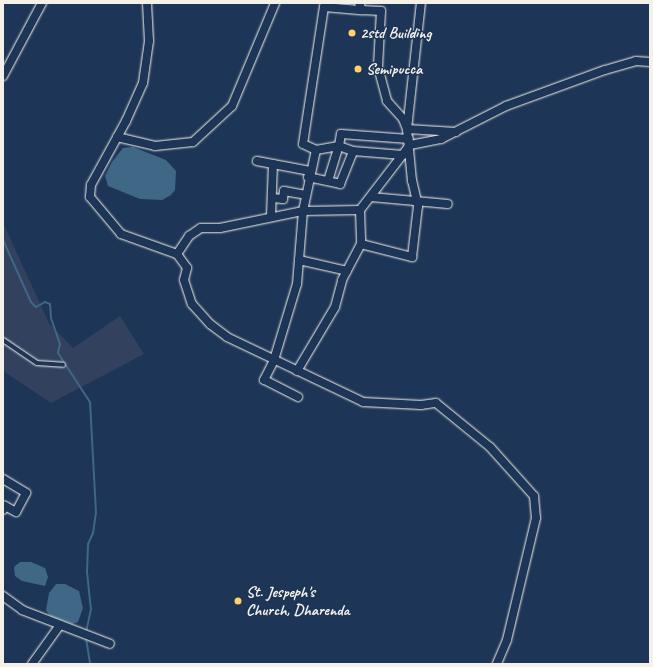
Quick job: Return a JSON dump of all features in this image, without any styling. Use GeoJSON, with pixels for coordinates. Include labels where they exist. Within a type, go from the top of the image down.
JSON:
{"type":"FeatureCollection","features":[{"type":"Feature","properties":{"kind":"street"},"geometry":{"type":"LineString","coordinates":[[3,76],[42,3]]}},
{"type":"Feature","properties":{"kind":"street"},"geometry":{"type":"LineString","coordinates":[[147,3],[149,41],[143,83],[117,137],[91,184],[90,197],[121,234],[176,254],[187,268],[184,280],[192,304],[210,324],[227,337],[363,402],[421,405],[436,403],[490,447],[534,496],[536,518],[507,640],[497,664]]}},
{"type":"Feature","properties":{"kind":"street"},"geometry":{"type":"LineString","coordinates":[[117,137],[155,146],[193,142],[232,106],[275,3]]}},
{"type":"Feature","properties":{"kind":"street"},"geometry":{"type":"LineString","coordinates":[[407,129],[421,3]]}},
{"type":"Feature","properties":{"kind":"street"},"geometry":{"type":"LineString","coordinates":[[360,244],[412,257],[417,201],[412,181],[409,142],[407,129],[403,119],[387,101],[378,67],[381,11],[360,7],[324,7],[304,144],[316,150],[339,146],[353,151],[403,155]]}},
{"type":"Feature","properties":{"kind":"street"},"geometry":{"type":"LineString","coordinates":[[328,181],[339,146],[341,134],[409,142],[441,139],[506,106],[605,70],[636,61],[650,62]]}},
{"type":"Feature","properties":{"kind":"street"},"geometry":{"type":"LineString","coordinates":[[407,129],[456,132]]}},
{"type":"Feature","properties":{"kind":"street"},"geometry":{"type":"LineString","coordinates":[[297,371],[335,307],[347,271],[360,244],[360,210],[403,155],[409,142]]}},
{"type":"Feature","properties":{"kind":"street"},"geometry":{"type":"LineString","coordinates":[[298,397],[264,380],[274,360],[297,284],[303,211],[309,174],[316,150]]}},
{"type":"Feature","properties":{"kind":"street"},"geometry":{"type":"LineString","coordinates":[[257,161],[273,164],[340,184],[353,151]]}},
{"type":"Feature","properties":{"kind":"street"},"geometry":{"type":"LineString","coordinates":[[271,216],[273,164]]}},
{"type":"Feature","properties":{"kind":"street"},"geometry":{"type":"LineString","coordinates":[[272,198],[283,199],[284,191],[306,195]]}},
{"type":"Feature","properties":{"kind":"street"},"geometry":{"type":"LineString","coordinates":[[371,197],[448,204]]}},
{"type":"Feature","properties":{"kind":"street"},"geometry":{"type":"LineString","coordinates":[[176,254],[189,236],[201,228],[220,228],[271,216],[303,211],[360,210]]}},
{"type":"Feature","properties":{"kind":"street"},"geometry":{"type":"LineString","coordinates":[[299,260],[347,271]]}},
{"type":"Feature","properties":{"kind":"street"},"geometry":{"type":"LineString","coordinates":[[3,479],[26,493],[16,512],[5,506],[3,510]]}},
{"type":"Feature","properties":{"kind":"street"},"geometry":{"type":"LineString","coordinates":[[3,596],[22,610],[110,644]]}},
{"type":"Feature","properties":{"kind":"street"},"geometry":{"type":"LineString","coordinates":[[32,664],[60,625]]}},
{"type":"Feature","properties":{"kind":"lane"},"geometry":{"type":"LineString","coordinates":[[3,340],[37,363],[63,365]]}},
{"type":"Feature","properties":{"kind":"shaded area"},"geometry":{"type":"Polygon","coordinates":[[[133,147],[166,160],[176,171],[175,190],[171,195],[162,200],[140,199],[108,186],[105,176],[112,162],[123,148],[133,147]]]}},
{"type":"Feature","properties":{"kind":"shaded area"},"geometry":{"type":"Polygon","coordinates":[[[3,223],[49,323],[73,348],[120,316],[144,354],[51,403],[3,371],[3,223]]]}},
{"type":"Feature","properties":{"kind":"shaded area"},"geometry":{"type":"Polygon","coordinates":[[[20,562],[31,562],[45,568],[48,577],[45,586],[22,581],[15,576],[14,567],[20,562]]]}},
{"type":"Feature","properties":{"kind":"shaded area"},"geometry":{"type":"Polygon","coordinates":[[[56,584],[65,584],[79,591],[83,608],[78,622],[72,624],[50,616],[46,610],[49,593],[56,584]]]}},
{"type":"Feature","properties":{"kind":"waterway"},"geometry":{"type":"LineString","coordinates":[[3,240],[31,302],[36,307],[45,302],[50,304],[51,318],[60,344],[58,353],[90,402],[96,512],[93,533],[88,544],[87,572],[91,609],[86,633]]}},
{"type":"Feature","properties":{"kind":"waterway"},"geometry":{"type":"LineString","coordinates":[[86,638],[90,664]]}},
{"type":"Feature","properties":{"kind":"place","name":"2std Building"},"geometry":{"type":"Point","coordinates":[352,33]}},
{"type":"Feature","properties":{"kind":"place","name":"Semipucca"},"geometry":{"type":"Point","coordinates":[358,69]}},
{"type":"Feature","properties":{"kind":"place","name":"St. Jespeph's Church, Dharenda"},"geometry":{"type":"Point","coordinates":[238,601]}}]}
